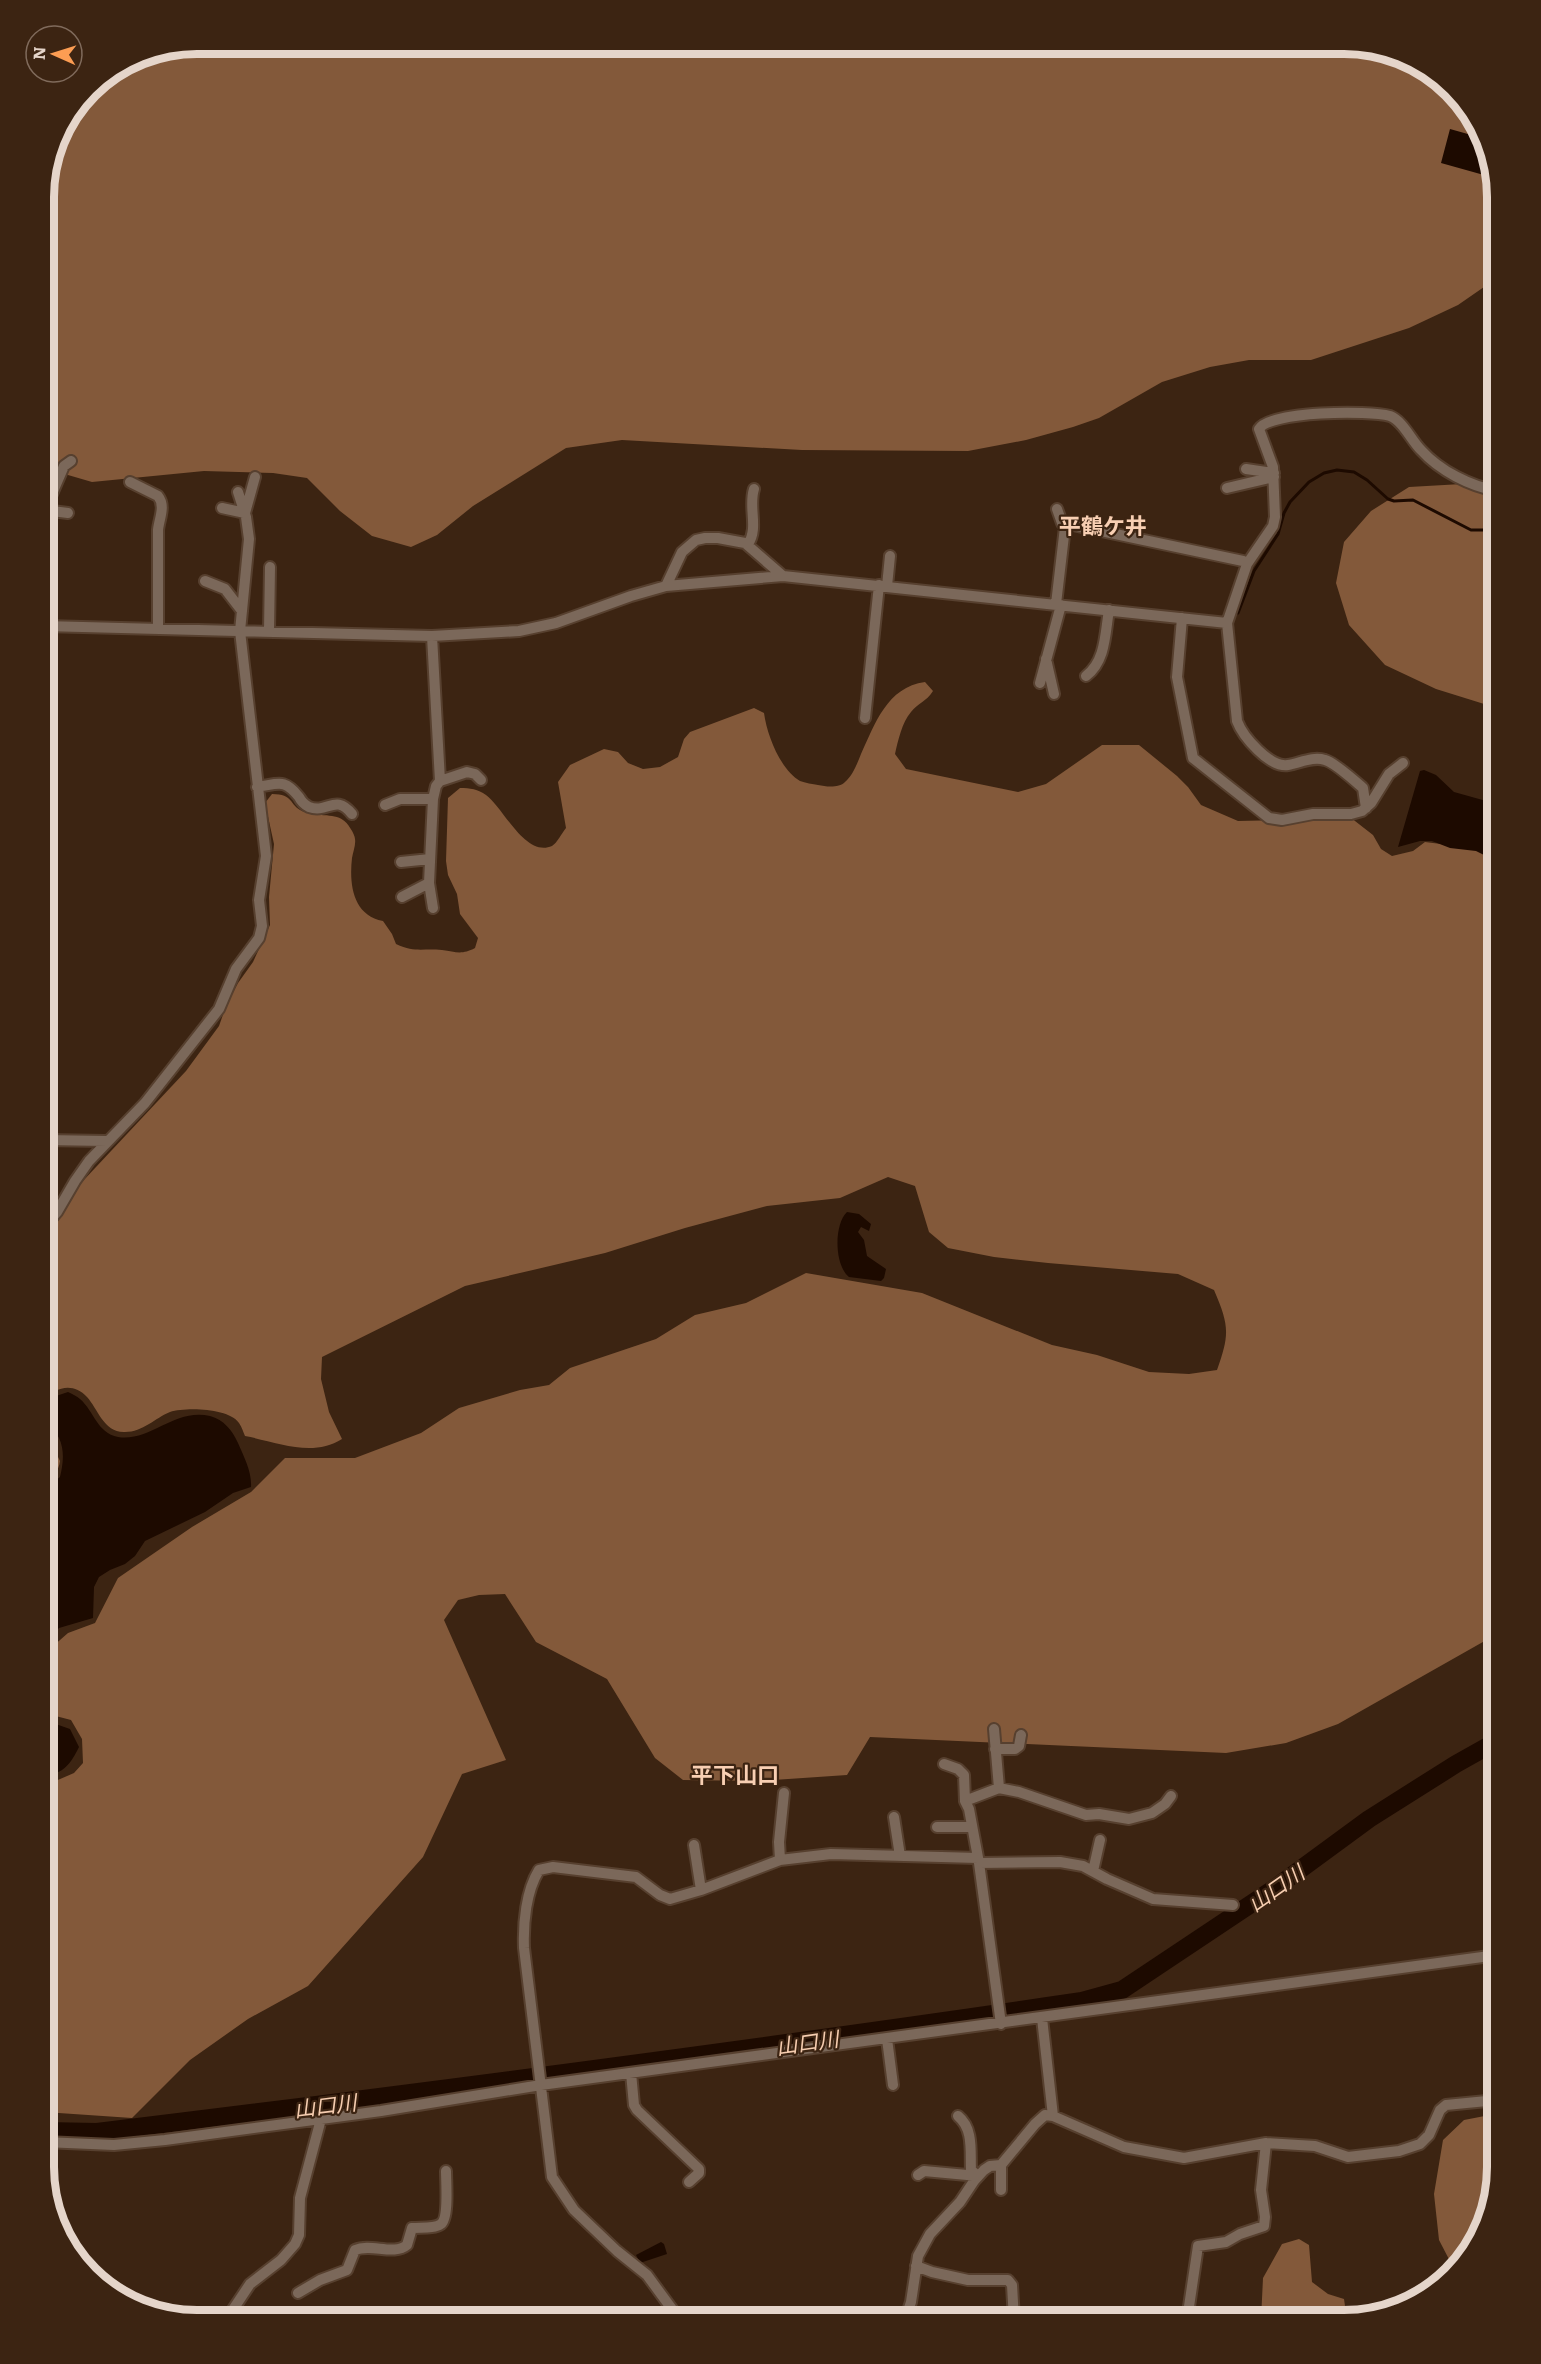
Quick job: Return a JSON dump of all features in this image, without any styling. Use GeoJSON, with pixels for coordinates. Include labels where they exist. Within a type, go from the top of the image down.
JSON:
{"type":"FeatureCollection","features":[{"type":"Feature","properties":{"kind":"street"},"geometry":{"type":"LineString","coordinates":[[1366,808],[1363,788],[1325,760],[1306,760],[1280,765],[1264,757],[1244,733],[1238,721],[1227,623],[1247,564],[1274,526],[1275,517],[1274,475],[1259,429],[1266,422],[1292,415],[1390,416],[1400,423],[1419,448],[1446,471],[1487,488]]}},
{"type":"Feature","properties":{"kind":"street"},"geometry":{"type":"LineString","coordinates":[[54,488],[64,466],[71,461]]}},
{"type":"Feature","properties":{"kind":"street"},"geometry":{"type":"LineString","coordinates":[[1246,469],[1274,475]]}},
{"type":"Feature","properties":{"kind":"street"},"geometry":{"type":"LineString","coordinates":[[1227,488],[1274,475]]}},
{"type":"Feature","properties":{"kind":"street"},"geometry":{"type":"LineString","coordinates":[[245,513],[255,477]]}},
{"type":"Feature","properties":{"kind":"street"},"geometry":{"type":"LineString","coordinates":[[130,482],[162,500],[163,507],[158,530],[158,629]]}},
{"type":"Feature","properties":{"kind":"street"},"geometry":{"type":"LineString","coordinates":[[748,544],[753,534],[754,489]]}},
{"type":"Feature","properties":{"kind":"street"},"geometry":{"type":"LineString","coordinates":[[54,1215],[81,1172],[159,1086],[219,1009],[236,969],[259,938],[262,926],[260,900],[266,856],[240,631],[249,539],[245,513],[238,492]]}},
{"type":"Feature","properties":{"kind":"street"},"geometry":{"type":"LineString","coordinates":[[222,508],[245,513]]}},
{"type":"Feature","properties":{"kind":"street"},"geometry":{"type":"LineString","coordinates":[[1040,683],[1059,605],[1065,527],[1057,509]]}},
{"type":"Feature","properties":{"kind":"street"},"geometry":{"type":"LineString","coordinates":[[54,511],[68,513]]}},
{"type":"Feature","properties":{"kind":"street"},"geometry":{"type":"LineString","coordinates":[[1065,527],[1068,524],[1243,561],[1247,564]]}},
{"type":"Feature","properties":{"kind":"street"},"geometry":{"type":"LineString","coordinates":[[666,586],[682,552],[696,540],[718,538],[748,544],[783,576]]}},
{"type":"Feature","properties":{"kind":"street"},"geometry":{"type":"LineString","coordinates":[[865,718],[883,585],[890,556]]}},
{"type":"Feature","properties":{"kind":"street"},"geometry":{"type":"LineString","coordinates":[[269,631],[270,567]]}},
{"type":"Feature","properties":{"kind":"street"},"geometry":{"type":"LineString","coordinates":[[54,626],[432,636],[519,631],[556,623],[666,586],[783,576],[1227,623]]}},
{"type":"Feature","properties":{"kind":"street"},"geometry":{"type":"LineString","coordinates":[[205,580],[225,589],[242,611]]}},
{"type":"Feature","properties":{"kind":"street"},"geometry":{"type":"LineString","coordinates":[[1086,676],[1096,668],[1103,651],[1109,610]]}},
{"type":"Feature","properties":{"kind":"street"},"geometry":{"type":"LineString","coordinates":[[1182,618],[1177,677],[1193,758],[1273,819],[1282,820],[1320,813],[1351,814],[1366,808],[1389,774],[1403,763]]}},
{"type":"Feature","properties":{"kind":"street"},"geometry":{"type":"LineString","coordinates":[[432,636],[440,781]]}},
{"type":"Feature","properties":{"kind":"street"},"geometry":{"type":"LineString","coordinates":[[1046,659],[1054,694]]}},
{"type":"Feature","properties":{"kind":"street"},"geometry":{"type":"LineString","coordinates":[[434,908],[429,883],[433,799],[436,786],[440,781],[466,772],[475,774],[481,780]]}},
{"type":"Feature","properties":{"kind":"street"},"geometry":{"type":"LineString","coordinates":[[257,788],[283,783],[290,786],[301,801],[309,807],[321,808],[339,803],[345,805],[352,814]]}},
{"type":"Feature","properties":{"kind":"street"},"geometry":{"type":"LineString","coordinates":[[385,805],[400,799],[433,799]]}},
{"type":"Feature","properties":{"kind":"street"},"geometry":{"type":"LineString","coordinates":[[401,862],[430,859]]}},
{"type":"Feature","properties":{"kind":"street"},"geometry":{"type":"LineString","coordinates":[[402,897],[429,883]]}},
{"type":"Feature","properties":{"kind":"street"},"geometry":{"type":"LineString","coordinates":[[54,1140],[107,1141]]}},
{"type":"Feature","properties":{"kind":"street"},"geometry":{"type":"LineString","coordinates":[[994,1729],[999,1788]]}},
{"type":"Feature","properties":{"kind":"street"},"geometry":{"type":"LineString","coordinates":[[995,1749],[1015,1749],[1019,1746],[1021,1735]]}},
{"type":"Feature","properties":{"kind":"street"},"geometry":{"type":"LineString","coordinates":[[944,1764],[958,1769],[964,1775],[964,1801],[979,1861],[1001,2022]]}},
{"type":"Feature","properties":{"kind":"street"},"geometry":{"type":"LineString","coordinates":[[964,1801],[999,1788],[1019,1792],[1086,1815],[1099,1814],[1130,1819],[1152,1813],[1166,1804],[1172,1796]]}},
{"type":"Feature","properties":{"kind":"street"},"geometry":{"type":"LineString","coordinates":[[780,1860],[779,1842],[784,1793]]}},
{"type":"Feature","properties":{"kind":"street"},"geometry":{"type":"LineString","coordinates":[[894,1817],[900,1856]]}},
{"type":"Feature","properties":{"kind":"street"},"geometry":{"type":"LineString","coordinates":[[937,1827],[972,1827]]}},
{"type":"Feature","properties":{"kind":"street"},"geometry":{"type":"LineString","coordinates":[[1093,1871],[1100,1840]]}},
{"type":"Feature","properties":{"kind":"street"},"geometry":{"type":"LineString","coordinates":[[694,1845],[701,1890]]}},
{"type":"Feature","properties":{"kind":"street"},"geometry":{"type":"LineString","coordinates":[[673,2310],[647,2275],[616,2251],[574,2210],[552,2177],[523,1931],[534,1879],[539,1870],[553,1867],[636,1877],[660,1895],[670,1899],[701,1890],[780,1860],[831,1854],[979,1861],[1060,1862],[1083,1866],[1141,1896],[1153,1899],[1233,1905]]}},
{"type":"Feature","properties":{"kind":"street"},"geometry":{"type":"LineString","coordinates":[[54,2142],[114,2145],[321,2119],[541,2083],[887,2039],[1487,1956]]}},
{"type":"Feature","properties":{"kind":"street"},"geometry":{"type":"LineString","coordinates":[[1042,2018],[1053,2116]]}},
{"type":"Feature","properties":{"kind":"street"},"geometry":{"type":"LineString","coordinates":[[887,2039],[893,2085]]}},
{"type":"Feature","properties":{"kind":"street"},"geometry":{"type":"LineString","coordinates":[[631,2073],[634,2105],[637,2110],[699,2169],[699,2173],[689,2182]]}},
{"type":"Feature","properties":{"kind":"street"},"geometry":{"type":"LineString","coordinates":[[1001,2190],[1001,2165],[1045,2115],[1053,2116],[1125,2147],[1184,2158],[1266,2143],[1315,2146],[1348,2157],[1399,2151],[1420,2144],[1429,2135],[1440,2110],[1446,2105],[1487,2101]]}},
{"type":"Feature","properties":{"kind":"street"},"geometry":{"type":"LineString","coordinates":[[958,2116],[969,2129],[971,2170],[978,2176]]}},
{"type":"Feature","properties":{"kind":"street"},"geometry":{"type":"LineString","coordinates":[[233,2310],[250,2284],[281,2260],[295,2244],[299,2235],[300,2198],[321,2119]]}},
{"type":"Feature","properties":{"kind":"street"},"geometry":{"type":"LineString","coordinates":[[1188,2310],[1198,2246],[1226,2242],[1240,2234],[1264,2226],[1261,2190],[1266,2143]]}},
{"type":"Feature","properties":{"kind":"street"},"geometry":{"type":"LineString","coordinates":[[909,2310],[918,2256],[930,2234],[960,2202],[978,2176],[990,2166],[1001,2165]]}},
{"type":"Feature","properties":{"kind":"street"},"geometry":{"type":"LineString","coordinates":[[298,2293],[320,2280],[347,2270],[355,2250],[362,2247],[400,2250],[407,2245],[412,2228],[438,2226],[442,2223],[445,2216],[446,2171]]}},
{"type":"Feature","properties":{"kind":"street"},"geometry":{"type":"LineString","coordinates":[[918,2175],[924,2171],[978,2176]]}},
{"type":"Feature","properties":{"kind":"street"},"geometry":{"type":"LineString","coordinates":[[916,2266],[968,2280],[1008,2280],[1012,2285],[1013,2310]]}},
{"type":"Feature","properties":{"kind":"shaded area"},"geometry":{"type":"Polygon","coordinates":[[[197,54],[1353,54],[1390,62],[1407,69],[1431,84],[1445,96],[1468,126],[1482,160],[1487,197],[1487,285],[1458,305],[1409,328],[1311,360],[1249,360],[1210,367],[1162,382],[1099,418],[1026,440],[968,451],[802,450],[622,440],[566,448],[473,506],[437,535],[411,547],[372,536],[340,511],[307,478],[273,473],[204,471],[92,482],[54,471],[55,179],[65,142],[78,118],[96,96],[126,73],[160,59],[197,54]]]}},
{"type":"Feature","properties":{"kind":"shaded area"},"geometry":{"type":"Polygon","coordinates":[[[1450,129],[1473,135],[1485,175],[1441,163],[1450,129]]]}},
{"type":"Feature","properties":{"kind":"shaded area"},"geometry":{"type":"Polygon","coordinates":[[[1487,483],[1487,705],[1436,689],[1385,665],[1349,625],[1336,583],[1344,542],[1371,511],[1409,487],[1487,483]]]}},
{"type":"Feature","properties":{"kind":"shaded area"},"geometry":{"type":"Polygon","coordinates":[[[925,682],[933,691],[908,716],[901,732],[895,754],[906,769],[1018,792],[1046,784],[1102,745],[1139,745],[1177,776],[1201,805],[1238,821],[1277,820],[1301,813],[1331,809],[1346,814],[1373,835],[1381,849],[1392,856],[1413,851],[1425,842],[1487,850],[1487,1640],[1338,1724],[1286,1743],[1226,1753],[870,1737],[847,1775],[759,1781],[683,1780],[655,1758],[607,1679],[536,1642],[505,1594],[479,1595],[458,1600],[444,1620],[506,1760],[462,1774],[423,1857],[308,1986],[248,2019],[190,2060],[132,2118],[54,2113],[54,1782],[74,1773],[83,1763],[82,1739],[71,1720],[54,1716],[54,1645],[68,1633],[95,1623],[118,1578],[192,1527],[251,1492],[285,1458],[355,1458],[421,1433],[459,1408],[520,1390],[549,1385],[570,1368],[656,1339],[695,1315],[746,1303],[806,1273],[922,1293],[1052,1345],[1097,1355],[1149,1372],[1189,1374],[1217,1370],[1226,1330],[1223,1312],[1214,1290],[1178,1274],[994,1257],[948,1248],[929,1232],[915,1186],[888,1177],[840,1198],[767,1206],[605,1253],[465,1286],[322,1357],[321,1379],[329,1412],[342,1439],[331,1445],[294,1447],[245,1436],[234,1418],[226,1414],[196,1409],[170,1412],[138,1430],[118,1431],[107,1425],[82,1392],[70,1388],[54,1392],[54,1225],[81,1183],[186,1071],[219,1026],[238,983],[253,962],[270,925],[269,897],[274,844],[265,803],[272,794],[288,798],[302,811],[335,816],[347,823],[355,839],[351,878],[355,897],[365,912],[383,921],[396,944],[414,949],[463,952],[475,948],[478,938],[460,914],[457,894],[448,875],[446,861],[448,798],[460,788],[474,789],[486,795],[515,830],[533,845],[542,848],[552,846],[566,828],[558,782],[570,765],[604,749],[618,752],[628,763],[643,769],[660,767],[678,757],[684,739],[690,732],[754,708],[764,713],[776,751],[793,776],[804,782],[836,786],[845,782],[853,773],[877,719],[884,709],[901,691],[925,682]]]}},
{"type":"Feature","properties":{"kind":"shaded area"},"geometry":{"type":"Polygon","coordinates":[[[1424,770],[1436,775],[1454,792],[1487,801],[1487,855],[1476,851],[1450,848],[1432,841],[1420,841],[1398,847],[1420,771],[1424,770]]]}},
{"type":"Feature","properties":{"kind":"shaded area"},"geometry":{"type":"Polygon","coordinates":[[[847,1212],[859,1214],[871,1224],[869,1231],[861,1227],[858,1232],[864,1240],[867,1256],[886,1269],[881,1281],[849,1277],[844,1271],[838,1254],[838,1235],[847,1212]]]}},
{"type":"Feature","properties":{"kind":"shaded area"},"geometry":{"type":"Polygon","coordinates":[[[68,1392],[77,1397],[105,1431],[118,1437],[141,1435],[185,1417],[210,1416],[219,1420],[230,1430],[238,1443],[249,1470],[251,1487],[233,1493],[205,1512],[145,1541],[135,1556],[125,1564],[99,1577],[94,1587],[93,1618],[59,1628],[54,1633],[54,1482],[60,1477],[63,1458],[59,1438],[54,1430],[54,1397],[68,1392]]]}},
{"type":"Feature","properties":{"kind":"shaded area"},"geometry":{"type":"Polygon","coordinates":[[[54,1449],[60,1461],[54,1475],[54,1449]]]}},
{"type":"Feature","properties":{"kind":"shaded area"},"geometry":{"type":"Polygon","coordinates":[[[54,1723],[70,1729],[79,1747],[66,1767],[54,1774],[54,1723]]]}},
{"type":"Feature","properties":{"kind":"shaded area"},"geometry":{"type":"Polygon","coordinates":[[[1487,2116],[1486,2185],[1476,2222],[1468,2238],[1450,2262],[1439,2240],[1434,2194],[1443,2140],[1464,2120],[1487,2116]]]}},
{"type":"Feature","properties":{"kind":"shaded area"},"geometry":{"type":"Polygon","coordinates":[[[1299,2239],[1309,2245],[1312,2282],[1328,2294],[1344,2299],[1346,2310],[1261,2310],[1263,2278],[1282,2244],[1299,2239]]]}},
{"type":"Feature","properties":{"kind":"shaded area"},"geometry":{"type":"Polygon","coordinates":[[[661,2242],[667,2254],[640,2263],[636,2255],[661,2242]]]}},
{"type":"Feature","properties":{"kind":"waterway"},"geometry":{"type":"LineString","coordinates":[[1238,613],[1254,571],[1278,534],[1290,502],[1309,482],[1324,473],[1337,470],[1354,472],[1367,480],[1388,499],[1413,500],[1471,530],[1487,530]]}},
{"type":"Feature","properties":{"kind":"waterway","name":"山口川"},"geometry":{"type":"LineString","coordinates":[[54,2131],[97,2132],[467,2086],[1082,2001],[1122,1990],[1275,1888],[1369,1819],[1487,1747]]}},
{"type":"Feature","properties":{"kind":"district","name":"平鶴ケ井"},"geometry":{"type":"Point","coordinates":[1103,524]}},
{"type":"Feature","properties":{"kind":"district","name":"平下山口"},"geometry":{"type":"Point","coordinates":[735,1773]}}]}
